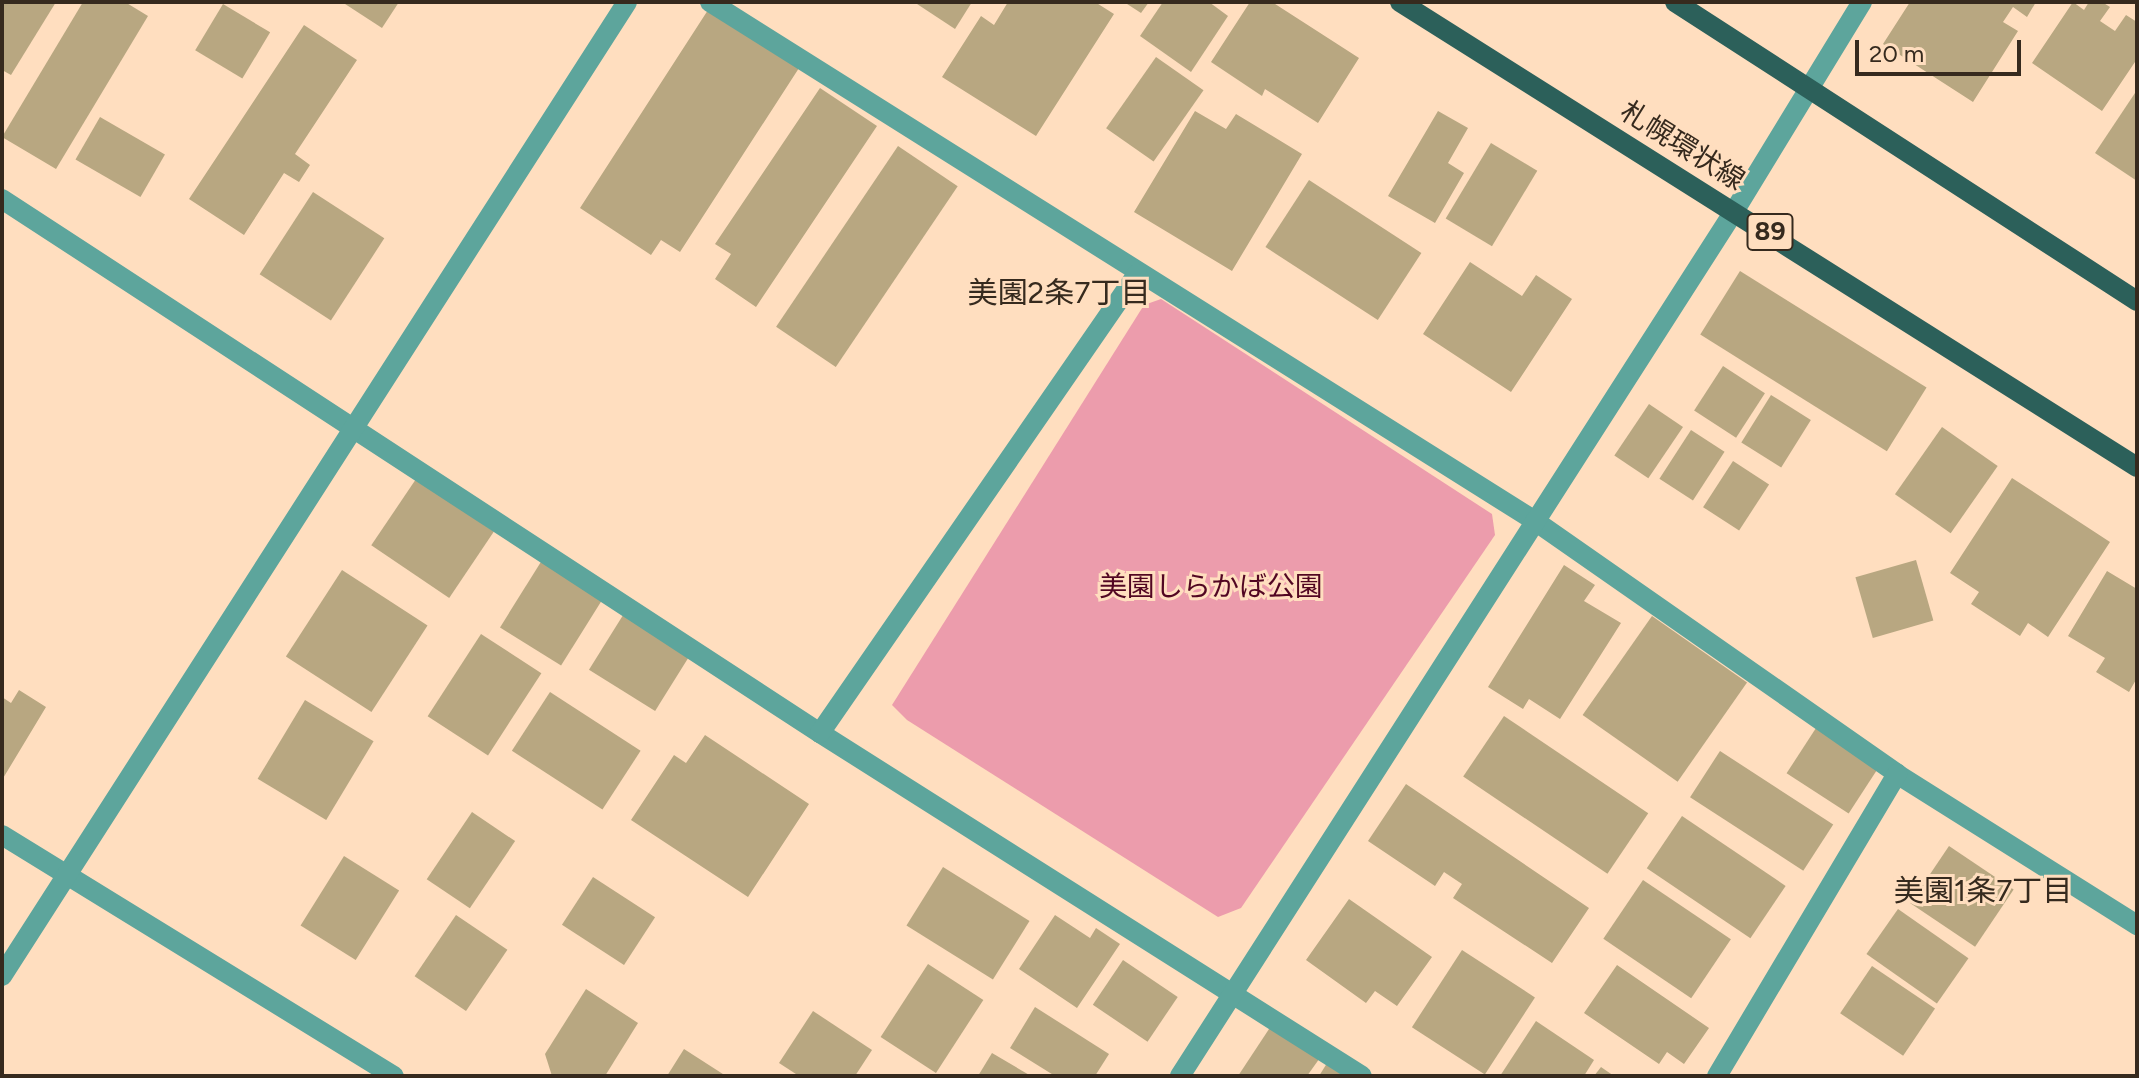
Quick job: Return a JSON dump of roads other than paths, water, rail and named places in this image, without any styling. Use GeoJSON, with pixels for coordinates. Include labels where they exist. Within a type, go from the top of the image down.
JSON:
{"type":"FeatureCollection","features":[{"type":"Feature","properties":{"kind":"main road","name":"札幌環状線"},"geometry":{"type":"LineString","coordinates":[[1400,2],[1735,210],[2137,467]]}},
{"type":"Feature","properties":{"kind":"main road"},"geometry":{"type":"LineString","coordinates":[[1675,2],[1809,85],[2137,301]]}},
{"type":"Feature","properties":{"kind":"street"},"geometry":{"type":"LineString","coordinates":[[2,976],[358,428],[627,2]]}},
{"type":"Feature","properties":{"kind":"street"},"geometry":{"type":"LineString","coordinates":[[710,2],[1137,274],[1535,521],[1897,774],[2137,925]]}},
{"type":"Feature","properties":{"kind":"street"},"geometry":{"type":"LineString","coordinates":[[1180,1076],[1735,210],[1862,2]]}},
{"type":"Feature","properties":{"kind":"street"},"geometry":{"type":"LineString","coordinates":[[2,199],[358,428],[820,733],[1231,996],[1362,1076]]}},
{"type":"Feature","properties":{"kind":"street"},"geometry":{"type":"LineString","coordinates":[[820,733],[1137,274]]}},
{"type":"Feature","properties":{"kind":"street"},"geometry":{"type":"LineString","coordinates":[[1717,1076],[1897,774]]}},
{"type":"Feature","properties":{"kind":"street"},"geometry":{"type":"LineString","coordinates":[[2,835],[394,1076]]}},
{"type":"Feature","properties":{"kind":"district","name":"美園2条7丁目"},"geometry":{"type":"Point","coordinates":[1059,293]}},
{"type":"Feature","properties":{"kind":"district","name":"美園1条7丁目"},"geometry":{"type":"Point","coordinates":[1983,891]}},
{"type":"Feature","properties":{"kind":"park label","name":"美園しらかば公園"},"geometry":{"type":"Point","coordinates":[1211,586]}}]}
